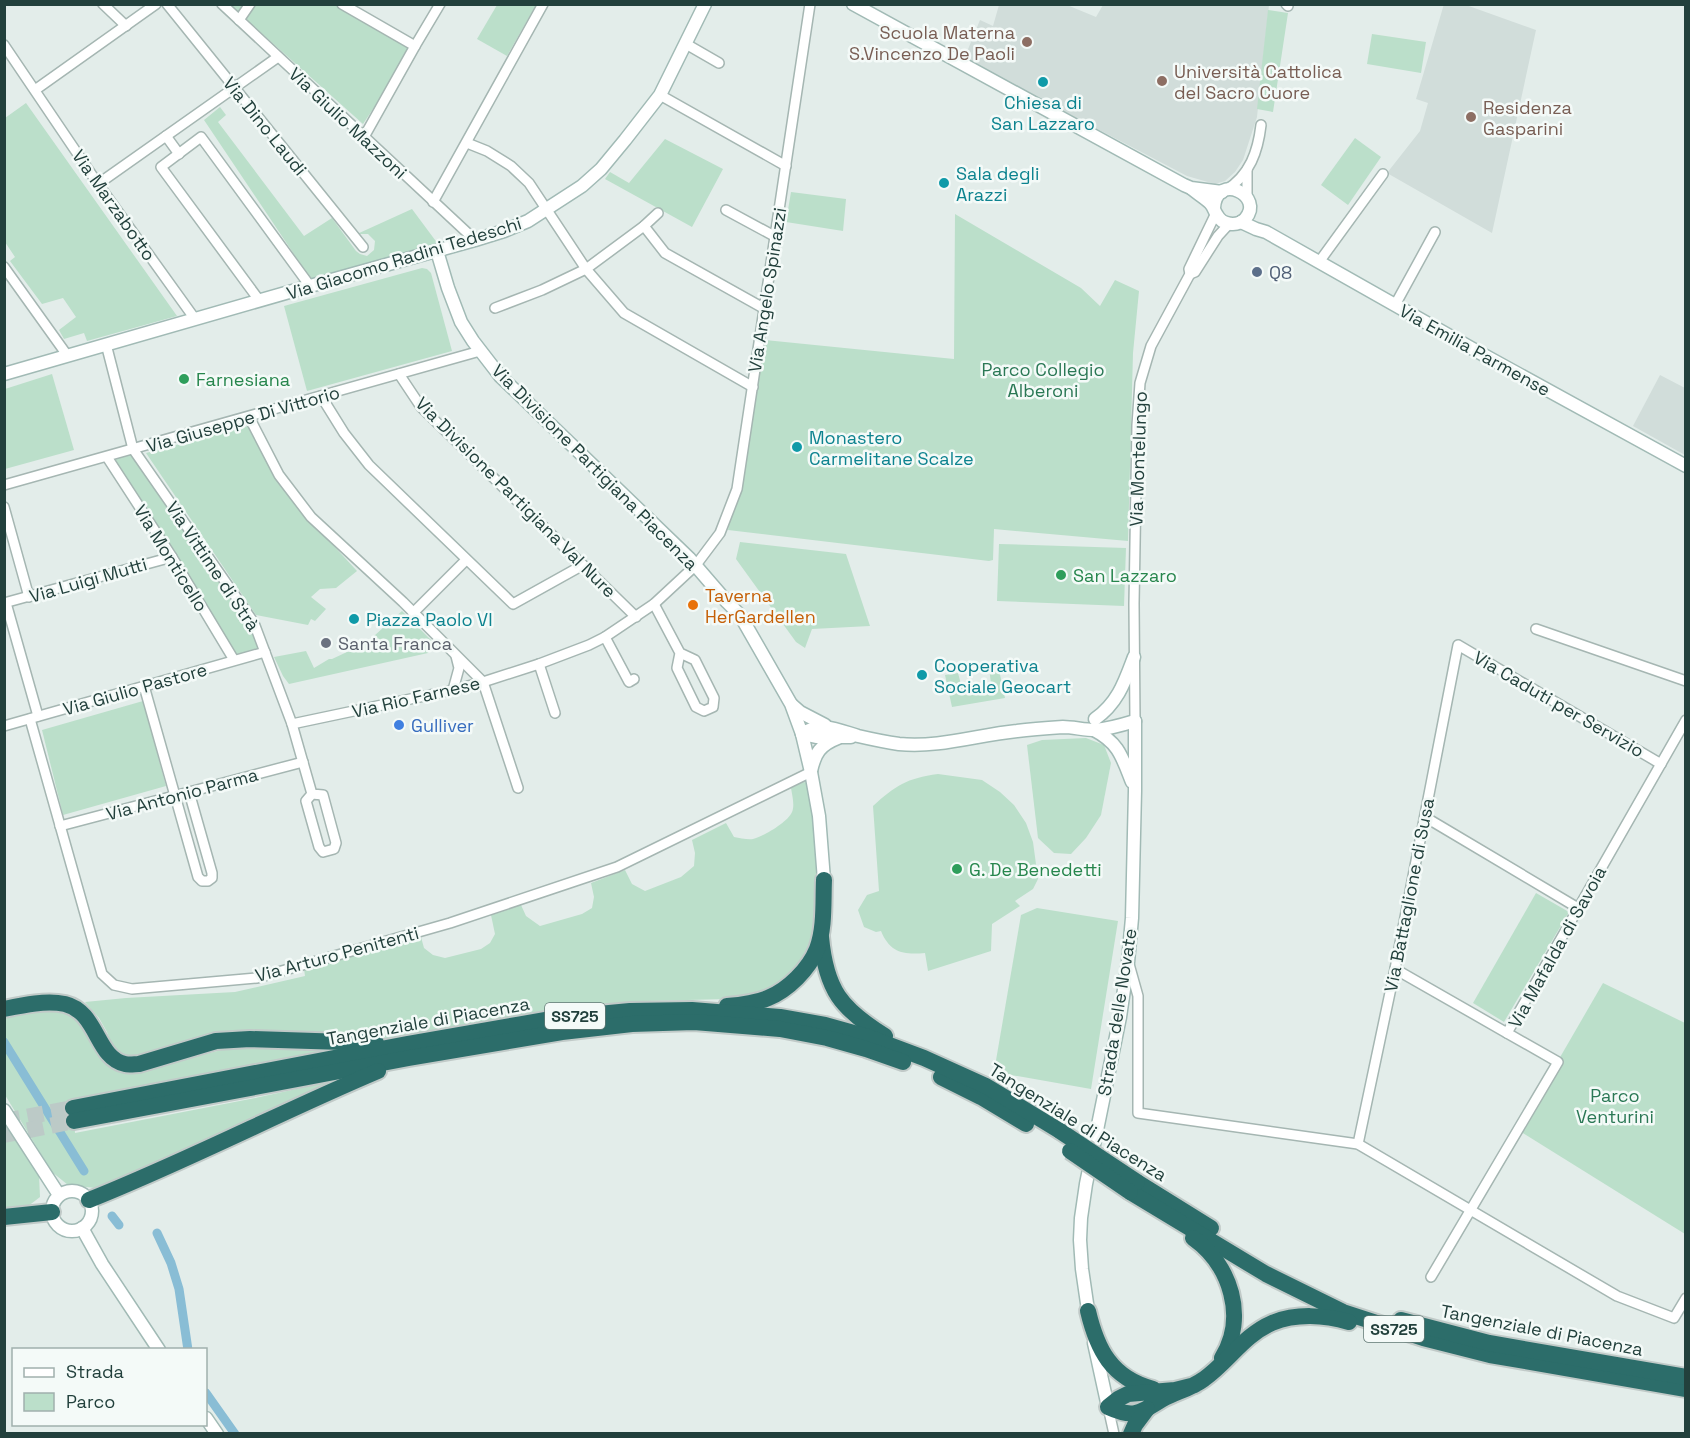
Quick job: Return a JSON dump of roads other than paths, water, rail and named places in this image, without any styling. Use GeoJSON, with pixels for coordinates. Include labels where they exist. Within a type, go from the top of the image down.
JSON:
{"type":"FeatureCollection","features":[{"type":"Feature","properties":{"kind":"highway"},"geometry":{"type":"LineString","coordinates":[[692,1010],[740,1005],[768,998],[788,985],[803,970],[816,950],[821,930],[825,879]]}},
{"type":"Feature","properties":{"kind":"highway"},"geometry":{"type":"LineString","coordinates":[[821,930],[824,961],[831,984],[847,1008],[864,1022],[924,1058]]}},
{"type":"Feature","properties":{"kind":"highway"},"geometry":{"type":"LineString","coordinates":[[4,1009],[46,1003],[65,1004],[80,1011],[91,1024],[104,1048],[115,1060],[126,1065],[139,1064],[216,1041],[270,1040],[408,1051]]}},
{"type":"Feature","properties":{"kind":"highway","name":"Tangenziale di Piacenza"},"geometry":{"type":"LineString","coordinates":[[74,1115],[408,1051],[556,1018],[630,1011],[692,1010],[780,1017],[825,1025],[868,1037],[924,1058],[986,1086],[1058,1137],[1266,1274],[1343,1312],[1423,1338],[1490,1355],[1686,1389]]}},
{"type":"Feature","properties":{"kind":"highway","name":"Tangenziale di Piacenza"},"geometry":{"type":"LineString","coordinates":[[408,1051],[632,1024],[694,1022],[780,1029],[827,1038],[922,1068],[1058,1137]]}},
{"type":"Feature","properties":{"kind":"highway"},"geometry":{"type":"LineString","coordinates":[[89,1200],[336,1088],[408,1051]]}},
{"type":"Feature","properties":{"kind":"highway"},"geometry":{"type":"LineString","coordinates":[[1133,1187],[1199,1242],[1218,1262],[1231,1289],[1234,1326],[1225,1354],[1215,1370]]}},
{"type":"Feature","properties":{"kind":"highway","name":"Tangenziale di Piacenza"},"geometry":{"type":"LineString","coordinates":[[1133,1187],[1269,1264],[1346,1301],[1414,1324],[1489,1343],[1686,1377]]}},
{"type":"Feature","properties":{"kind":"highway"},"geometry":{"type":"LineString","coordinates":[[4,1217],[52,1212]]}},
{"type":"Feature","properties":{"kind":"highway"},"geometry":{"type":"LineString","coordinates":[[1088,1311],[1094,1333],[1106,1359],[1123,1377],[1159,1391]]}},
{"type":"Feature","properties":{"kind":"highway"},"geometry":{"type":"LineString","coordinates":[[1195,1385],[1175,1390],[1128,1394],[1108,1407],[1122,1414],[1133,1414],[1195,1385],[1215,1370],[1250,1336],[1269,1324],[1283,1319],[1298,1316],[1341,1319],[1373,1329],[1423,1338]]}},
{"type":"Feature","properties":{"kind":"highway"},"geometry":{"type":"LineString","coordinates":[[1131,1434],[1147,1409]]}},
{"type":"Feature","properties":{"kind":"main road","name":"Via Giacomo Radini Tedeschi"},"geometry":{"type":"LineString","coordinates":[[4,374],[518,226],[548,209],[601,170],[660,96],[705,4]]}},
{"type":"Feature","properties":{"kind":"main road","name":"Via Emilia Parmense"},"geometry":{"type":"LineString","coordinates":[[853,4],[1191,188],[1208,201],[1221,221],[1266,232],[1686,466]]}},
{"type":"Feature","properties":{"kind":"main road","name":"Via Emilia Parmense"},"geometry":{"type":"LineString","coordinates":[[1191,188],[1240,191],[1265,226],[1266,232]]}},
{"type":"Feature","properties":{"kind":"main road"},"geometry":{"type":"LineString","coordinates":[[1215,211],[1216,199],[1224,191]]}},
{"type":"Feature","properties":{"kind":"main road"},"geometry":{"type":"LineString","coordinates":[[1235,223],[1247,216],[1249,203]]}},
{"type":"Feature","properties":{"kind":"main road","name":"Via Divisione Partigiana Piacenza"},"geometry":{"type":"LineString","coordinates":[[437,250],[461,322],[500,376],[696,565],[740,615],[791,704],[802,734],[819,816],[825,879]]}},
{"type":"Feature","properties":{"kind":"main road"},"geometry":{"type":"LineString","coordinates":[[1095,724],[1121,690],[1134,657]]}},
{"type":"Feature","properties":{"kind":"main road"},"geometry":{"type":"LineString","coordinates":[[791,704],[800,712],[830,727],[859,736],[920,746],[1016,731],[1095,724],[1110,728],[1135,721]]}},
{"type":"Feature","properties":{"kind":"main road","name":"Strada delle Novate"},"geometry":{"type":"LineString","coordinates":[[1108,1407],[1098,1369],[1088,1311],[1080,1240],[1086,1184],[1120,1017],[1128,962],[1132,918],[1135,721]]}},
{"type":"Feature","properties":{"kind":"main road"},"geometry":{"type":"LineString","coordinates":[[1095,724],[1120,753],[1135,791]]}},
{"type":"Feature","properties":{"kind":"main road"},"geometry":{"type":"LineString","coordinates":[[802,734],[816,727],[830,727]]}},
{"type":"Feature","properties":{"kind":"main road"},"geometry":{"type":"LineString","coordinates":[[802,734],[816,737],[859,736]]}},
{"type":"Feature","properties":{"kind":"main road"},"geometry":{"type":"LineString","coordinates":[[811,772],[814,757],[819,750],[828,742],[840,737]]}},
{"type":"Feature","properties":{"kind":"main road"},"geometry":{"type":"LineString","coordinates":[[4,1110],[59,1195]]}},
{"type":"Feature","properties":{"kind":"main road"},"geometry":{"type":"LineString","coordinates":[[69,1191],[81,1193],[89,1200],[92,1210],[89,1220],[82,1228],[72,1230],[63,1228],[55,1222],[52,1206],[59,1195],[69,1191]]}},
{"type":"Feature","properties":{"kind":"main road"},"geometry":{"type":"LineString","coordinates":[[82,1228],[102,1264],[158,1348]]}},
{"type":"Feature","properties":{"kind":"main road"},"geometry":{"type":"LineString","coordinates":[[207,1419],[217,1434]]}},
{"type":"Feature","properties":{"kind":"street"},"geometry":{"type":"LineString","coordinates":[[103,4],[126,26]]}},
{"type":"Feature","properties":{"kind":"street"},"geometry":{"type":"LineString","coordinates":[[35,90],[156,4]]}},
{"type":"Feature","properties":{"kind":"street","name":"Via Dino Laudi"},"geometry":{"type":"LineString","coordinates":[[167,4],[363,247]]}},
{"type":"Feature","properties":{"kind":"street","name":"Via Giulio Mazzoni"},"geometry":{"type":"LineString","coordinates":[[222,4],[475,240]]}},
{"type":"Feature","properties":{"kind":"street"},"geometry":{"type":"LineString","coordinates":[[239,20],[249,4]]}},
{"type":"Feature","properties":{"kind":"street"},"geometry":{"type":"LineString","coordinates":[[342,4],[415,45]]}},
{"type":"Feature","properties":{"kind":"street"},"geometry":{"type":"LineString","coordinates":[[364,137],[440,4]]}},
{"type":"Feature","properties":{"kind":"street"},"geometry":{"type":"LineString","coordinates":[[433,202],[543,4]]}},
{"type":"Feature","properties":{"kind":"street","name":"Via Angelo Spinazzi"},"geometry":{"type":"LineString","coordinates":[[696,565],[720,533],[736,489],[810,4]]}},
{"type":"Feature","properties":{"kind":"street"},"geometry":{"type":"LineString","coordinates":[[686,44],[719,63]]}},
{"type":"Feature","properties":{"kind":"street","name":"Via Marzabotto"},"geometry":{"type":"LineString","coordinates":[[4,45],[98,184],[195,319]]}},
{"type":"Feature","properties":{"kind":"street"},"geometry":{"type":"LineString","coordinates":[[98,184],[278,57]]}},
{"type":"Feature","properties":{"kind":"street"},"geometry":{"type":"LineString","coordinates":[[660,96],[786,166]]}},
{"type":"Feature","properties":{"kind":"street"},"geometry":{"type":"LineString","coordinates":[[1224,191],[1247,170],[1257,150],[1261,125]]}},
{"type":"Feature","properties":{"kind":"street"},"geometry":{"type":"LineString","coordinates":[[166,136],[179,154]]}},
{"type":"Feature","properties":{"kind":"street"},"geometry":{"type":"LineString","coordinates":[[259,300],[161,167],[201,137],[310,286]]}},
{"type":"Feature","properties":{"kind":"street"},"geometry":{"type":"LineString","coordinates":[[466,143],[487,151],[511,166],[529,183],[586,269],[624,313],[753,387]]}},
{"type":"Feature","properties":{"kind":"street"},"geometry":{"type":"LineString","coordinates":[[1247,170],[1249,203]]}},
{"type":"Feature","properties":{"kind":"street"},"geometry":{"type":"LineString","coordinates":[[1319,262],[1383,174]]}},
{"type":"Feature","properties":{"kind":"street"},"geometry":{"type":"LineString","coordinates":[[726,210],[776,237]]}},
{"type":"Feature","properties":{"kind":"street","name":"Via Montelungo"},"geometry":{"type":"LineString","coordinates":[[1134,657],[1137,408],[1140,383],[1151,346],[1190,274],[1189,269],[1215,211]]}},
{"type":"Feature","properties":{"kind":"street"},"geometry":{"type":"LineString","coordinates":[[495,308],[542,290],[586,269],[658,213]]}},
{"type":"Feature","properties":{"kind":"street","name":"Via Montelungo"},"geometry":{"type":"LineString","coordinates":[[1190,274],[1195,272],[1218,236],[1235,223]]}},
{"type":"Feature","properties":{"kind":"street"},"geometry":{"type":"LineString","coordinates":[[644,226],[665,253],[765,309]]}},
{"type":"Feature","properties":{"kind":"street"},"geometry":{"type":"LineString","coordinates":[[1395,305],[1435,232]]}},
{"type":"Feature","properties":{"kind":"street"},"geometry":{"type":"LineString","coordinates":[[4,267],[67,355]]}},
{"type":"Feature","properties":{"kind":"street","name":"Via Vittime di Strà"},"geometry":{"type":"LineString","coordinates":[[106,344],[133,449],[254,623],[292,724],[312,794]]}},
{"type":"Feature","properties":{"kind":"street","name":"Via Giuseppe Di Vittorio"},"geometry":{"type":"LineString","coordinates":[[4,485],[480,351]]}},
{"type":"Feature","properties":{"kind":"street","name":"Via Divisione Partigiana Val Nure"},"geometry":{"type":"LineString","coordinates":[[399,374],[422,407],[636,617]]}},
{"type":"Feature","properties":{"kind":"street"},"geometry":{"type":"LineString","coordinates":[[321,396],[344,433],[369,465],[513,604],[583,565]]}},
{"type":"Feature","properties":{"kind":"street"},"geometry":{"type":"LineString","coordinates":[[249,417],[279,475],[311,517],[414,613],[483,682],[518,788]]}},
{"type":"Feature","properties":{"kind":"street","name":"Via Monticello"},"geometry":{"type":"LineString","coordinates":[[107,457],[172,557],[234,660]]}},
{"type":"Feature","properties":{"kind":"street"},"geometry":{"type":"LineString","coordinates":[[4,507],[29,597]]}},
{"type":"Feature","properties":{"kind":"street","name":"Via Luigi Mutti"},"geometry":{"type":"LineString","coordinates":[[5,603],[172,557]]}},
{"type":"Feature","properties":{"kind":"street"},"geometry":{"type":"LineString","coordinates":[[414,613],[466,560]]}},
{"type":"Feature","properties":{"kind":"street","name":"Via Rio Farnese"},"geometry":{"type":"LineString","coordinates":[[292,724],[453,690],[540,664],[589,645],[654,604],[696,565]]}},
{"type":"Feature","properties":{"kind":"street","name":"Via Arturo Penitenti"},"geometry":{"type":"LineString","coordinates":[[5,603],[60,826],[102,974],[114,985],[132,989],[257,978],[450,923],[617,867],[811,772]]}},
{"type":"Feature","properties":{"kind":"street"},"geometry":{"type":"LineString","coordinates":[[654,604],[680,653],[695,660],[714,698],[713,707],[704,711],[696,706],[677,668],[680,653]]}},
{"type":"Feature","properties":{"kind":"street"},"geometry":{"type":"LineString","coordinates":[[1536,629],[1686,681]]}},
{"type":"Feature","properties":{"kind":"street"},"geometry":{"type":"LineString","coordinates":[[605,637],[628,682],[634,679]]}},
{"type":"Feature","properties":{"kind":"street","name":"Via Caduti per Servizio"},"geometry":{"type":"LineString","coordinates":[[1458,645],[1660,764]]}},
{"type":"Feature","properties":{"kind":"street","name":"Via Battaglione di Susa"},"geometry":{"type":"LineString","coordinates":[[1358,1144],[1395,969],[1458,645]]}},
{"type":"Feature","properties":{"kind":"street","name":"Via Giulio Pastore"},"geometry":{"type":"LineString","coordinates":[[4,726],[265,652]]}},
{"type":"Feature","properties":{"kind":"street"},"geometry":{"type":"LineString","coordinates":[[453,690],[459,668],[455,654]]}},
{"type":"Feature","properties":{"kind":"street","name":"Strada delle Novate"},"geometry":{"type":"LineString","coordinates":[[1134,657],[1135,721]]}},
{"type":"Feature","properties":{"kind":"street"},"geometry":{"type":"LineString","coordinates":[[540,664],[555,713]]}},
{"type":"Feature","properties":{"kind":"street"},"geometry":{"type":"LineString","coordinates":[[144,686],[198,877],[202,881],[208,881],[212,878],[212,873],[189,792]]}},
{"type":"Feature","properties":{"kind":"street","name":"Via Mafalda di Savoia"},"geometry":{"type":"LineString","coordinates":[[1431,1277],[1558,1062],[1507,1033],[1660,764],[1684,726]]}},
{"type":"Feature","properties":{"kind":"street","name":"Via Antonio Parma"},"geometry":{"type":"LineString","coordinates":[[60,826],[303,762]]}},
{"type":"Feature","properties":{"kind":"street","name":"Via Vittime di Strà"},"geometry":{"type":"LineString","coordinates":[[312,794],[323,795],[336,843],[334,849],[323,852],[319,847],[306,801],[312,794]]}},
{"type":"Feature","properties":{"kind":"street"},"geometry":{"type":"LineString","coordinates":[[1425,818],[1578,908]]}},
{"type":"Feature","properties":{"kind":"street"},"geometry":{"type":"LineString","coordinates":[[1128,962],[1138,996],[1138,1113],[1358,1144],[1617,1296],[1674,1318],[1686,1298]]}},
{"type":"Feature","properties":{"kind":"street"},"geometry":{"type":"LineString","coordinates":[[1395,969],[1507,1033]]}},
{"type":"Feature","properties":{"kind":"street","name":"Strada delle Novate"},"geometry":{"type":"LineString","coordinates":[[1108,1407],[1114,1434]]}},
{"type":"Feature","properties":{"kind":"waterway"},"geometry":{"type":"LineString","coordinates":[[4,1042],[84,1171]]}},
{"type":"Feature","properties":{"kind":"waterway"},"geometry":{"type":"LineString","coordinates":[[112,1216],[119,1225]]}},
{"type":"Feature","properties":{"kind":"waterway"},"geometry":{"type":"LineString","coordinates":[[157,1233],[171,1263],[179,1289],[188,1348]]}},
{"type":"Feature","properties":{"kind":"waterway"},"geometry":{"type":"LineString","coordinates":[[207,1394],[235,1434]]}},
{"type":"Feature","properties":{"kind":"tunnel"},"geometry":{"type":"LineString","coordinates":[[4,1121],[73,1108]]}},
{"type":"Feature","properties":{"kind":"tunnel"},"geometry":{"type":"LineString","coordinates":[[4,1135],[74,1121]]}},
{"type":"Feature","properties":{"kind":"place","name":"Scuola Materna S.Vincenzo De Paoli"},"geometry":{"type":"Point","coordinates":[1027,42]}},
{"type":"Feature","properties":{"kind":"place","name":"Università Cattolica del Sacro Cuore"},"geometry":{"type":"Point","coordinates":[1162,81]}},
{"type":"Feature","properties":{"kind":"place","name":"Chiesa di San Lazzaro"},"geometry":{"type":"Point","coordinates":[1043,82]}},
{"type":"Feature","properties":{"kind":"place","name":"Residenza Gasparini"},"geometry":{"type":"Point","coordinates":[1471,117]}},
{"type":"Feature","properties":{"kind":"place","name":"Sala degli Arazzi"},"geometry":{"type":"Point","coordinates":[944,183]}},
{"type":"Feature","properties":{"kind":"place","name":"Q8"},"geometry":{"type":"Point","coordinates":[1257,272]}},
{"type":"Feature","properties":{"kind":"place","name":"Farnesiana"},"geometry":{"type":"Point","coordinates":[184,379]}},
{"type":"Feature","properties":{"kind":"place","name":"Monastero Carmelitane Scalze"},"geometry":{"type":"Point","coordinates":[797,447]}},
{"type":"Feature","properties":{"kind":"place","name":"San Lazzaro"},"geometry":{"type":"Point","coordinates":[1061,575]}},
{"type":"Feature","properties":{"kind":"place","name":"Taverna HerGardellen"},"geometry":{"type":"Point","coordinates":[693,605]}},
{"type":"Feature","properties":{"kind":"place","name":"Piazza Paolo VI"},"geometry":{"type":"Point","coordinates":[354,619]}},
{"type":"Feature","properties":{"kind":"place","name":"Santa Franca"},"geometry":{"type":"Point","coordinates":[326,643]}},
{"type":"Feature","properties":{"kind":"place","name":"Cooperativa Sociale Geocart"},"geometry":{"type":"Point","coordinates":[922,675]}},
{"type":"Feature","properties":{"kind":"place","name":"Gulliver"},"geometry":{"type":"Point","coordinates":[399,725]}},
{"type":"Feature","properties":{"kind":"place","name":"G. De Benedetti"},"geometry":{"type":"Point","coordinates":[957,869]}},
{"type":"Feature","properties":{"kind":"park label","name":"Parco Collegio Alberoni"},"geometry":{"type":"Point","coordinates":[1043,379]}},
{"type":"Feature","properties":{"kind":"park label","name":"Parco Venturini"},"geometry":{"type":"Point","coordinates":[1615,1105]}}]}
